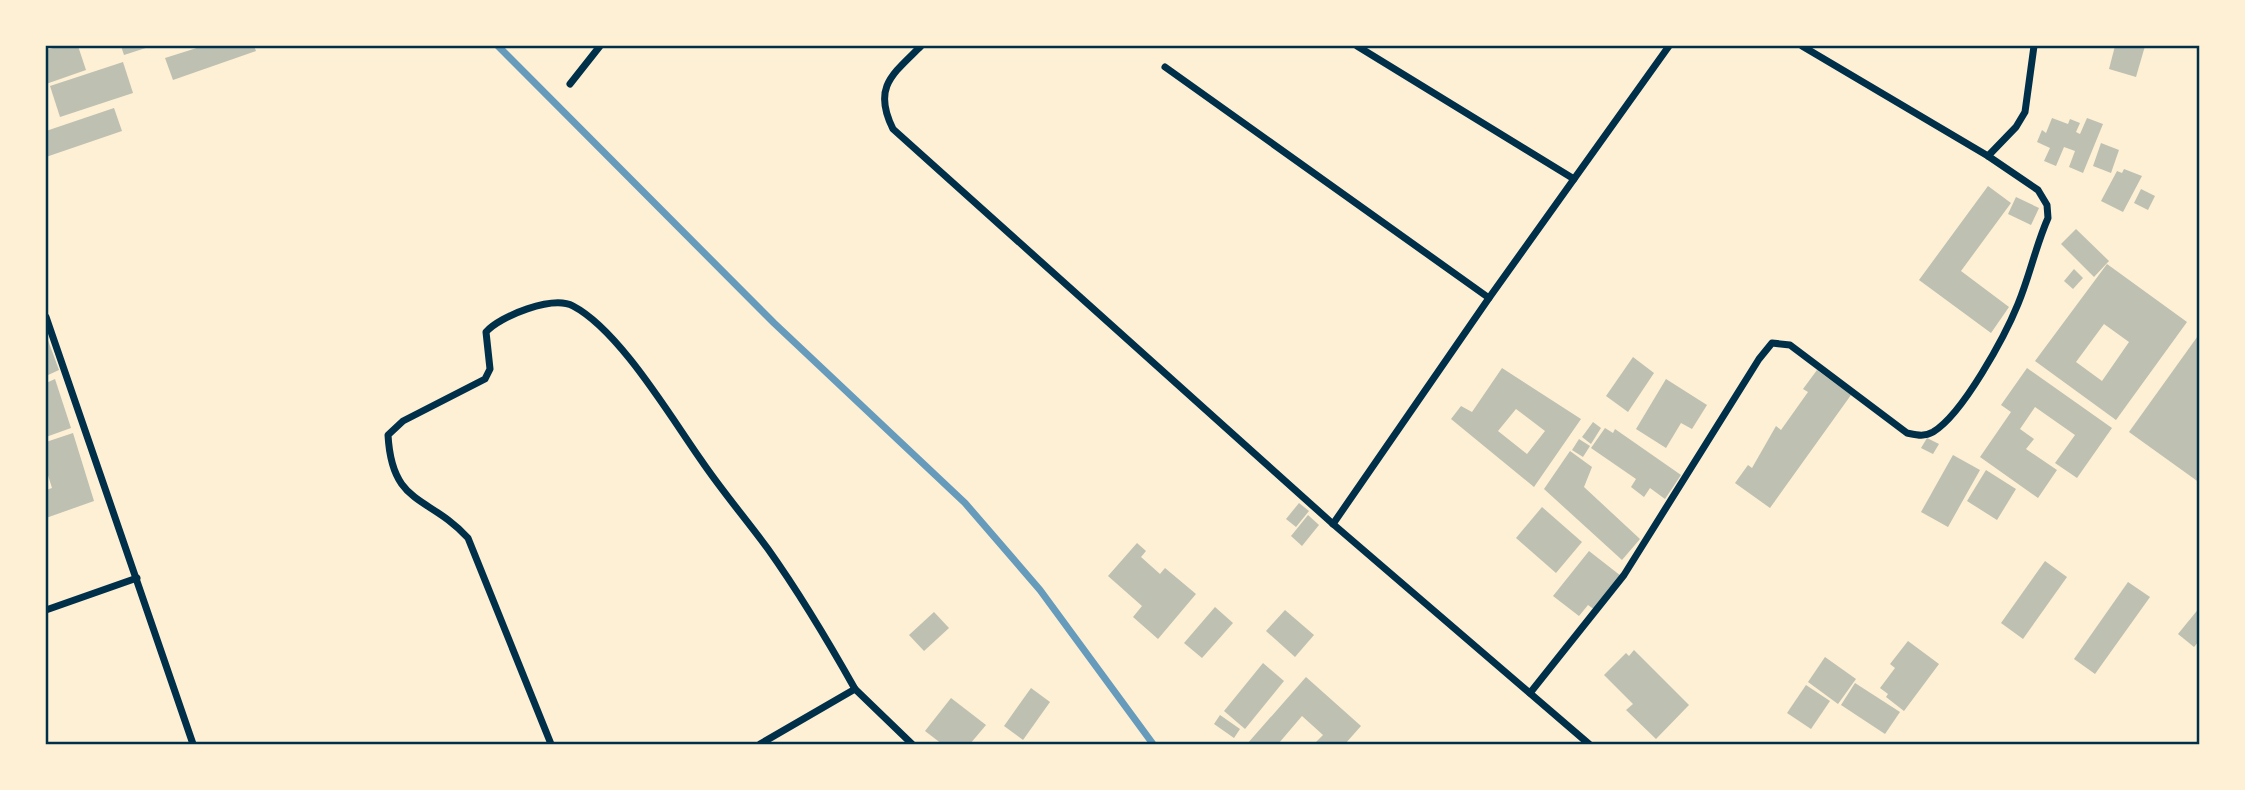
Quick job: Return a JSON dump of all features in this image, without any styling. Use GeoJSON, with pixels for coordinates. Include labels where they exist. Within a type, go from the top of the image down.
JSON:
{"type":"FeatureCollection","features":[{"type":"Feature","properties":{"kind":"street"},"geometry":{"type":"LineString","coordinates":[[570,84],[600,46]]}},
{"type":"Feature","properties":{"kind":"street"},"geometry":{"type":"LineString","coordinates":[[921,46],[887,81],[884,111],[894,128],[1333,524],[1589,744]]}},
{"type":"Feature","properties":{"kind":"street"},"geometry":{"type":"LineString","coordinates":[[1357,46],[1574,179]]}},
{"type":"Feature","properties":{"kind":"street"},"geometry":{"type":"LineString","coordinates":[[1333,524],[1489,298],[1669,46]]}},
{"type":"Feature","properties":{"kind":"street"},"geometry":{"type":"LineString","coordinates":[[1530,693],[1624,575],[1685,474],[1772,344],[1790,345],[1907,433],[1919,436],[1932,433],[1944,423],[1991,359],[2019,303],[2048,218],[2047,205],[2038,190],[1988,156],[1802,46]]}},
{"type":"Feature","properties":{"kind":"street"},"geometry":{"type":"LineString","coordinates":[[1988,156],[2017,127],[2025,113],[2034,46]]}},
{"type":"Feature","properties":{"kind":"street"},"geometry":{"type":"LineString","coordinates":[[1165,67],[1489,298]]}},
{"type":"Feature","properties":{"kind":"street"},"geometry":{"type":"LineString","coordinates":[[551,744],[468,538],[458,526],[417,502],[398,482],[389,459],[388,435],[403,421],[485,379],[490,369],[486,332],[495,321],[557,300],[573,306],[624,351],[722,491],[767,549],[818,624],[855,689],[912,744]]}},
{"type":"Feature","properties":{"kind":"street"},"geometry":{"type":"LineString","coordinates":[[46,317],[193,744]]}},
{"type":"Feature","properties":{"kind":"street"},"geometry":{"type":"LineString","coordinates":[[46,610],[137,578]]}},
{"type":"Feature","properties":{"kind":"street"},"geometry":{"type":"LineString","coordinates":[[760,744],[855,689]]}},
{"type":"Feature","properties":{"kind":"building"},"geometry":{"type":"Polygon","coordinates":[[[60,46],[78,46],[86,70],[46,84],[46,50],[60,46]]]}},
{"type":"Feature","properties":{"kind":"building"},"geometry":{"type":"Polygon","coordinates":[[[121,46],[152,46],[124,55],[121,46]]]}},
{"type":"Feature","properties":{"kind":"building"},"geometry":{"type":"Polygon","coordinates":[[[203,46],[254,46],[256,51],[173,80],[165,58],[203,46]]]}},
{"type":"Feature","properties":{"kind":"building"},"geometry":{"type":"Polygon","coordinates":[[[2115,46],[2145,46],[2136,77],[2109,69],[2115,46]]]}},
{"type":"Feature","properties":{"kind":"building"},"geometry":{"type":"Polygon","coordinates":[[[123,62],[133,93],[60,117],[50,86],[123,62]]]}},
{"type":"Feature","properties":{"kind":"building"},"geometry":{"type":"Polygon","coordinates":[[[114,108],[122,131],[46,157],[46,131],[114,108]]]}},
{"type":"Feature","properties":{"kind":"building"},"geometry":{"type":"Polygon","coordinates":[[[2052,118],[2068,124],[2070,119],[2080,123],[2076,132],[2080,134],[2087,118],[2103,124],[2083,173],[2069,167],[2075,151],[2064,147],[2056,166],[2044,161],[2050,148],[2037,142],[2042,130],[2046,133],[2052,118]]]}},
{"type":"Feature","properties":{"kind":"building"},"geometry":{"type":"Polygon","coordinates":[[[2101,143],[2119,150],[2111,173],[2093,166],[2101,143]]]}},
{"type":"Feature","properties":{"kind":"building"},"geometry":{"type":"Polygon","coordinates":[[[2124,169],[2142,176],[2123,212],[2101,201],[2117,171],[2122,173],[2124,169]]]}},
{"type":"Feature","properties":{"kind":"building"},"geometry":{"type":"Polygon","coordinates":[[[1988,186],[2011,203],[1961,271],[2009,307],[1991,333],[1919,280],[1988,186]]]}},
{"type":"Feature","properties":{"kind":"building"},"geometry":{"type":"Polygon","coordinates":[[[2141,189],[2155,196],[2148,210],[2134,203],[2141,189]]]}},
{"type":"Feature","properties":{"kind":"building"},"geometry":{"type":"Polygon","coordinates":[[[2016,197],[2039,208],[2031,225],[2008,214],[2016,197]]]}},
{"type":"Feature","properties":{"kind":"building"},"geometry":{"type":"Polygon","coordinates":[[[2076,229],[2109,261],[2094,277],[2061,244],[2076,229]]]}},
{"type":"Feature","properties":{"kind":"building"},"geometry":{"type":"Polygon","coordinates":[[[2107,264],[2187,322],[2116,420],[2035,361],[2107,264]],[[2104,324],[2076,362],[2102,381],[2129,342],[2104,324]]]}},
{"type":"Feature","properties":{"kind":"building"},"geometry":{"type":"Polygon","coordinates":[[[2074,269],[2083,278],[2073,289],[2064,281],[2074,269]]]}},
{"type":"Feature","properties":{"kind":"building"},"geometry":{"type":"Polygon","coordinates":[[[2200,333],[2200,483],[2129,432],[2200,333]]]}},
{"type":"Feature","properties":{"kind":"building"},"geometry":{"type":"Polygon","coordinates":[[[46,335],[59,370],[46,376],[46,335]]]}},
{"type":"Feature","properties":{"kind":"building"},"geometry":{"type":"Polygon","coordinates":[[[1633,357],[1654,373],[1628,412],[1606,396],[1633,357]]]}},
{"type":"Feature","properties":{"kind":"building"},"geometry":{"type":"Polygon","coordinates":[[[1502,368],[1581,419],[1534,487],[1451,419],[1461,406],[1472,412],[1502,368]],[[1516,409],[1498,431],[1527,454],[1545,431],[1516,409]]]}},
{"type":"Feature","properties":{"kind":"building"},"geometry":{"type":"Polygon","coordinates":[[[2027,368],[2112,428],[2077,478],[2055,463],[2075,435],[2035,407],[2020,429],[2034,439],[2026,449],[2057,470],[2038,498],[1980,457],[2011,412],[2001,405],[2027,368]]]}},
{"type":"Feature","properties":{"kind":"building"},"geometry":{"type":"Polygon","coordinates":[[[1817,370],[1851,395],[1770,508],[1735,483],[1748,465],[1752,468],[1776,426],[1781,430],[1808,392],[1803,389],[1817,370]]]}},
{"type":"Feature","properties":{"kind":"building"},"geometry":{"type":"Polygon","coordinates":[[[55,379],[71,428],[46,437],[46,383],[55,379]]]}},
{"type":"Feature","properties":{"kind":"building"},"geometry":{"type":"Polygon","coordinates":[[[1666,379],[1707,405],[1692,429],[1681,423],[1666,448],[1636,429],[1666,379]]]}},
{"type":"Feature","properties":{"kind":"building"},"geometry":{"type":"Polygon","coordinates":[[[1593,422],[1601,428],[1591,444],[1582,437],[1593,422]]]}},
{"type":"Feature","properties":{"kind":"building"},"geometry":{"type":"Polygon","coordinates":[[[1605,428],[1613,433],[1615,429],[1681,475],[1665,499],[1650,488],[1644,497],[1631,487],[1636,479],[1591,448],[1605,428]]]}},
{"type":"Feature","properties":{"kind":"building"},"geometry":{"type":"Polygon","coordinates":[[[73,433],[94,501],[46,518],[46,490],[52,488],[46,469],[46,442],[73,433]]]}},
{"type":"Feature","properties":{"kind":"building"},"geometry":{"type":"Polygon","coordinates":[[[1927,438],[1939,444],[1933,454],[1921,448],[1927,438]]]}},
{"type":"Feature","properties":{"kind":"building"},"geometry":{"type":"Polygon","coordinates":[[[1579,439],[1590,446],[1583,457],[1572,450],[1579,439]]]}},
{"type":"Feature","properties":{"kind":"building"},"geometry":{"type":"Polygon","coordinates":[[[1570,451],[1592,467],[1584,487],[1640,539],[1622,560],[1544,489],[1570,451]]]}},
{"type":"Feature","properties":{"kind":"building"},"geometry":{"type":"Polygon","coordinates":[[[1953,455],[1980,470],[1948,527],[1921,512],[1953,455]]]}},
{"type":"Feature","properties":{"kind":"building"},"geometry":{"type":"Polygon","coordinates":[[[1986,470],[2016,489],[1997,520],[1967,501],[1986,470]]]}},
{"type":"Feature","properties":{"kind":"building"},"geometry":{"type":"Polygon","coordinates":[[[1299,503],[1309,511],[1296,527],[1286,519],[1299,503]]]}},
{"type":"Feature","properties":{"kind":"building"},"geometry":{"type":"Polygon","coordinates":[[[1542,507],[1582,542],[1556,573],[1516,538],[1542,507]]]}},
{"type":"Feature","properties":{"kind":"building"},"geometry":{"type":"Polygon","coordinates":[[[1308,515],[1319,525],[1302,546],[1291,536],[1308,515]]]}},
{"type":"Feature","properties":{"kind":"building"},"geometry":{"type":"Polygon","coordinates":[[[1137,543],[1146,551],[1141,557],[1160,574],[1165,568],[1196,594],[1158,639],[1133,617],[1142,606],[1108,576],[1137,543]]]}},
{"type":"Feature","properties":{"kind":"building"},"geometry":{"type":"Polygon","coordinates":[[[1589,551],[1621,576],[1595,610],[1588,605],[1579,616],[1553,596],[1589,551]]]}},
{"type":"Feature","properties":{"kind":"building"},"geometry":{"type":"Polygon","coordinates":[[[2045,561],[2067,577],[2023,639],[2001,623],[2045,561]]]}},
{"type":"Feature","properties":{"kind":"building"},"geometry":{"type":"Polygon","coordinates":[[[2128,582],[2150,597],[2095,674],[2074,659],[2128,582]]]}},
{"type":"Feature","properties":{"kind":"building"},"geometry":{"type":"Polygon","coordinates":[[[1215,607],[1233,623],[1202,658],[1184,643],[1215,607]]]}},
{"type":"Feature","properties":{"kind":"building"},"geometry":{"type":"Polygon","coordinates":[[[2200,607],[2200,640],[2194,647],[2178,634],[2200,607]]]}},
{"type":"Feature","properties":{"kind":"building"},"geometry":{"type":"Polygon","coordinates":[[[1285,610],[1314,635],[1295,657],[1266,631],[1285,610]]]}},
{"type":"Feature","properties":{"kind":"building"},"geometry":{"type":"Polygon","coordinates":[[[934,612],[949,628],[924,651],[909,635],[934,612]]]}},
{"type":"Feature","properties":{"kind":"building"},"geometry":{"type":"Polygon","coordinates":[[[1908,641],[1939,664],[1904,711],[1886,697],[1888,694],[1880,688],[1895,668],[1890,664],[1908,641]]]}},
{"type":"Feature","properties":{"kind":"building"},"geometry":{"type":"Polygon","coordinates":[[[1634,650],[1689,705],[1656,739],[1626,710],[1633,704],[1604,675],[1626,653],[1629,656],[1634,650]]]}},
{"type":"Feature","properties":{"kind":"building"},"geometry":{"type":"Polygon","coordinates":[[[1825,657],[1856,679],[1838,704],[1808,682],[1825,657]]]}},
{"type":"Feature","properties":{"kind":"building"},"geometry":{"type":"Polygon","coordinates":[[[1263,663],[1284,681],[1245,729],[1224,711],[1263,663]]]}},
{"type":"Feature","properties":{"kind":"building"},"geometry":{"type":"Polygon","coordinates":[[[1306,677],[1361,726],[1345,744],[1314,744],[1323,735],[1302,716],[1279,743],[1281,744],[1247,744],[1306,677]]]}},
{"type":"Feature","properties":{"kind":"building"},"geometry":{"type":"Polygon","coordinates":[[[1855,683],[1900,712],[1885,734],[1841,705],[1855,683]]]}},
{"type":"Feature","properties":{"kind":"building"},"geometry":{"type":"Polygon","coordinates":[[[1806,685],[1830,701],[1811,729],[1787,713],[1806,685]]]}},
{"type":"Feature","properties":{"kind":"building"},"geometry":{"type":"Polygon","coordinates":[[[1031,688],[1050,702],[1023,740],[1004,726],[1031,688]]]}},
{"type":"Feature","properties":{"kind":"building"},"geometry":{"type":"Polygon","coordinates":[[[951,698],[986,725],[970,744],[942,744],[925,731],[951,698]]]}},
{"type":"Feature","properties":{"kind":"building"},"geometry":{"type":"Polygon","coordinates":[[[1220,715],[1240,729],[1234,738],[1214,724],[1220,715]]]}},
{"type":"Feature","properties":{"kind":"waterway"},"geometry":{"type":"LineString","coordinates":[[498,46],[774,323],[965,503],[1040,590],[1153,744]]}}]}
